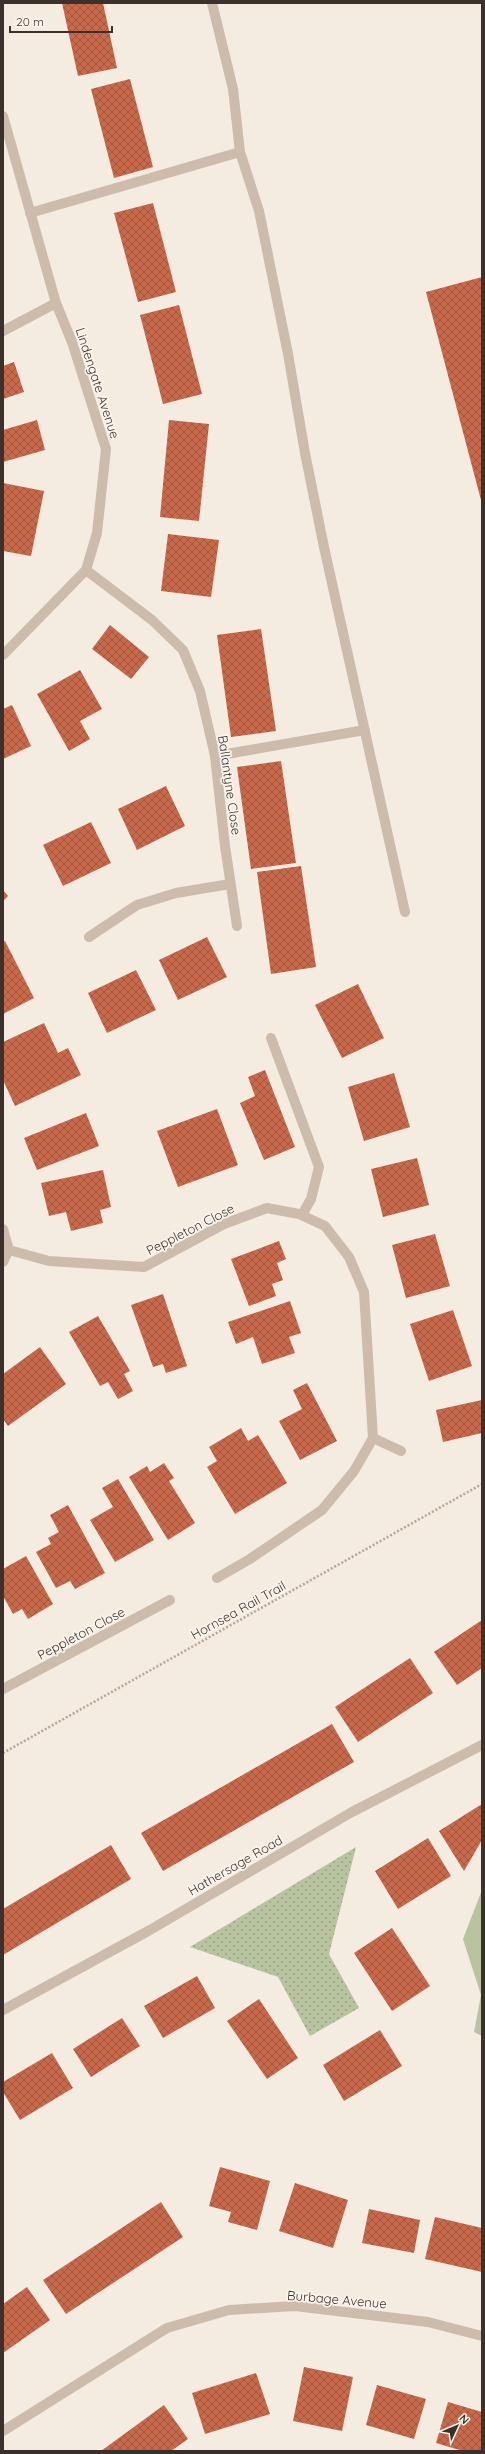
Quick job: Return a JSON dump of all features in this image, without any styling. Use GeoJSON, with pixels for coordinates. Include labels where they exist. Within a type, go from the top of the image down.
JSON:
{"type":"FeatureCollection","features":[{"type":"Feature","properties":{"kind":"street"},"geometry":{"type":"LineString","coordinates":[[212,3],[233,90],[240,152],[259,211],[288,354],[322,540],[405,912]]}},
{"type":"Feature","properties":{"kind":"street","name":"Lindengate Avenue"},"geometry":{"type":"LineString","coordinates":[[3,116],[56,303],[72,342],[106,449],[97,533],[86,570],[3,655]]}},
{"type":"Feature","properties":{"kind":"street"},"geometry":{"type":"LineString","coordinates":[[30,213],[240,152]]}},
{"type":"Feature","properties":{"kind":"street"},"geometry":{"type":"LineString","coordinates":[[3,331],[56,303]]}},
{"type":"Feature","properties":{"kind":"street","name":"Ballantyne Close"},"geometry":{"type":"LineString","coordinates":[[86,570],[152,620],[183,650],[200,692],[215,756],[230,884],[237,926]]}},
{"type":"Feature","properties":{"kind":"street"},"geometry":{"type":"LineString","coordinates":[[215,756],[365,730]]}},
{"type":"Feature","properties":{"kind":"street"},"geometry":{"type":"LineString","coordinates":[[89,938],[137,905],[176,893],[230,884]]}},
{"type":"Feature","properties":{"kind":"street"},"geometry":{"type":"LineString","coordinates":[[271,1038],[319,1167],[311,1199],[302,1215]]}},
{"type":"Feature","properties":{"kind":"street","name":"Peppleton Close"},"geometry":{"type":"LineString","coordinates":[[9,1250],[49,1261],[144,1267],[224,1224],[267,1208],[302,1215],[325,1226],[350,1257],[364,1292],[373,1438]]}},
{"type":"Feature","properties":{"kind":"street"},"geometry":{"type":"LineString","coordinates":[[3,1230],[9,1250],[3,1262]]}},
{"type":"Feature","properties":{"kind":"street"},"geometry":{"type":"LineString","coordinates":[[216,1578],[250,1559],[322,1510],[354,1471],[373,1438],[401,1451]]}},
{"type":"Feature","properties":{"kind":"street","name":"Peppleton Close"},"geometry":{"type":"LineString","coordinates":[[3,1689],[170,1600]]}},
{"type":"Feature","properties":{"kind":"street","name":"Hathersage Road"},"geometry":{"type":"LineString","coordinates":[[3,2010],[150,1930],[352,1812],[482,1745]]}},
{"type":"Feature","properties":{"kind":"street","name":"Burbage Avenue"},"geometry":{"type":"LineString","coordinates":[[3,2431],[167,2328],[229,2310],[295,2306],[428,2322],[482,2336]]}},
{"type":"Feature","properties":{"kind":"path","name":"Hornsea Rail Trail"},"geometry":{"type":"LineString","coordinates":[[3,1753],[482,1484]]}},
{"type":"Feature","properties":{"kind":"green space"},"geometry":{"type":"Polygon","coordinates":[[[356,1847],[329,1954],[359,2008],[310,2036],[278,1977],[190,1947],[356,1847]]]}},
{"type":"Feature","properties":{"kind":"green space"},"geometry":{"type":"Polygon","coordinates":[[[482,1890],[482,2036],[474,2032],[481,1995],[463,1939],[482,1890]]]}},
{"type":"Feature","properties":{"kind":"building"},"geometry":{"type":"Polygon","coordinates":[[[62,3],[103,3],[117,68],[78,76],[62,3]]]}},
{"type":"Feature","properties":{"kind":"building"},"geometry":{"type":"Polygon","coordinates":[[[130,79],[153,167],[114,178],[91,89],[130,79]]]}},
{"type":"Feature","properties":{"kind":"building"},"geometry":{"type":"Polygon","coordinates":[[[153,203],[176,292],[138,302],[114,213],[153,203]]]}},
{"type":"Feature","properties":{"kind":"building"},"geometry":{"type":"Polygon","coordinates":[[[482,277],[482,504],[426,292],[482,277]]]}},
{"type":"Feature","properties":{"kind":"building"},"geometry":{"type":"Polygon","coordinates":[[[179,305],[202,394],[163,404],[140,315],[179,305]]]}},
{"type":"Feature","properties":{"kind":"building"},"geometry":{"type":"Polygon","coordinates":[[[14,362],[24,392],[3,399],[3,366],[14,362]]]}},
{"type":"Feature","properties":{"kind":"building"},"geometry":{"type":"Polygon","coordinates":[[[37,420],[45,450],[3,462],[3,430],[37,420]]]}},
{"type":"Feature","properties":{"kind":"building"},"geometry":{"type":"Polygon","coordinates":[[[169,420],[209,424],[199,521],[160,517],[169,420]]]}},
{"type":"Feature","properties":{"kind":"building"},"geometry":{"type":"Polygon","coordinates":[[[3,483],[44,491],[31,556],[3,551],[3,483]]]}},
{"type":"Feature","properties":{"kind":"building"},"geometry":{"type":"Polygon","coordinates":[[[168,534],[219,540],[211,597],[161,591],[168,534]]]}},
{"type":"Feature","properties":{"kind":"building"},"geometry":{"type":"Polygon","coordinates":[[[110,625],[149,657],[131,679],[92,649],[110,625]]]}},
{"type":"Feature","properties":{"kind":"building"},"geometry":{"type":"Polygon","coordinates":[[[261,629],[276,731],[231,737],[217,635],[261,629]]]}},
{"type":"Feature","properties":{"kind":"building"},"geometry":{"type":"Polygon","coordinates":[[[80,670],[102,709],[80,721],[90,739],[69,751],[37,694],[80,670]]]}},
{"type":"Feature","properties":{"kind":"building"},"geometry":{"type":"Polygon","coordinates":[[[12,705],[31,746],[3,759],[3,709],[12,705]]]}},
{"type":"Feature","properties":{"kind":"building"},"geometry":{"type":"Polygon","coordinates":[[[281,761],[296,863],[251,869],[237,767],[281,761]]]}},
{"type":"Feature","properties":{"kind":"building"},"geometry":{"type":"Polygon","coordinates":[[[166,786],[185,826],[137,850],[118,809],[166,786]]]}},
{"type":"Feature","properties":{"kind":"building"},"geometry":{"type":"Polygon","coordinates":[[[91,822],[111,863],[63,886],[43,845],[91,822]]]}},
{"type":"Feature","properties":{"kind":"building"},"geometry":{"type":"Polygon","coordinates":[[[301,866],[316,967],[271,974],[257,872],[301,866]]]}},
{"type":"Feature","properties":{"kind":"building"},"geometry":{"type":"Polygon","coordinates":[[[3,890],[8,896],[3,901],[3,890]]]}},
{"type":"Feature","properties":{"kind":"building"},"geometry":{"type":"Polygon","coordinates":[[[207,937],[227,977],[178,1000],[159,960],[207,937]]]}},
{"type":"Feature","properties":{"kind":"building"},"geometry":{"type":"Polygon","coordinates":[[[5,941],[34,998],[3,1014],[3,942],[5,941]]]}},
{"type":"Feature","properties":{"kind":"building"},"geometry":{"type":"Polygon","coordinates":[[[136,970],[156,1010],[107,1033],[88,993],[136,970]]]}},
{"type":"Feature","properties":{"kind":"building"},"geometry":{"type":"Polygon","coordinates":[[[358,984],[384,1038],[342,1058],[315,1005],[358,984]]]}},
{"type":"Feature","properties":{"kind":"building"},"geometry":{"type":"Polygon","coordinates":[[[44,1023],[58,1053],[68,1048],[81,1075],[15,1106],[3,1080],[3,1042],[44,1023]]]}},
{"type":"Feature","properties":{"kind":"building"},"geometry":{"type":"Polygon","coordinates":[[[265,1070],[295,1147],[264,1160],[240,1103],[255,1096],[248,1077],[265,1070]]]}},
{"type":"Feature","properties":{"kind":"building"},"geometry":{"type":"Polygon","coordinates":[[[394,1073],[410,1127],[364,1141],[348,1087],[394,1073]]]}},
{"type":"Feature","properties":{"kind":"building"},"geometry":{"type":"Polygon","coordinates":[[[217,1109],[238,1165],[178,1187],[157,1131],[217,1109]]]}},
{"type":"Feature","properties":{"kind":"building"},"geometry":{"type":"Polygon","coordinates":[[[86,1113],[99,1146],[37,1170],[24,1138],[86,1113]]]}},
{"type":"Feature","properties":{"kind":"building"},"geometry":{"type":"Polygon","coordinates":[[[417,1158],[429,1205],[383,1217],[371,1169],[417,1158]]]}},
{"type":"Feature","properties":{"kind":"building"},"geometry":{"type":"Polygon","coordinates":[[[103,1170],[111,1207],[100,1210],[103,1223],[71,1231],[66,1212],[49,1216],[41,1183],[103,1170]]]}},
{"type":"Feature","properties":{"kind":"building"},"geometry":{"type":"Polygon","coordinates":[[[435,1234],[450,1286],[406,1298],[392,1245],[435,1234]]]}},
{"type":"Feature","properties":{"kind":"building"},"geometry":{"type":"Polygon","coordinates":[[[279,1241],[286,1259],[277,1263],[283,1280],[272,1284],[276,1296],[249,1306],[231,1259],[279,1241]]]}},
{"type":"Feature","properties":{"kind":"building"},"geometry":{"type":"Polygon","coordinates":[[[163,1294],[187,1366],[166,1373],[163,1364],[153,1367],[131,1305],[163,1294]]]}},
{"type":"Feature","properties":{"kind":"building"},"geometry":{"type":"Polygon","coordinates":[[[290,1301],[301,1333],[289,1337],[295,1353],[262,1364],[253,1337],[236,1344],[228,1322],[290,1301]]]}},
{"type":"Feature","properties":{"kind":"building"},"geometry":{"type":"Polygon","coordinates":[[[453,1310],[472,1366],[429,1381],[410,1324],[453,1310]]]}},
{"type":"Feature","properties":{"kind":"building"},"geometry":{"type":"Polygon","coordinates":[[[98,1316],[130,1371],[124,1374],[133,1391],[118,1399],[108,1382],[100,1386],[69,1332],[98,1316]]]}},
{"type":"Feature","properties":{"kind":"building"},"geometry":{"type":"Polygon","coordinates":[[[40,1347],[66,1384],[8,1426],[3,1419],[3,1374],[40,1347]]]}},
{"type":"Feature","properties":{"kind":"building"},"geometry":{"type":"Polygon","coordinates":[[[307,1383],[337,1441],[300,1460],[279,1421],[302,1409],[293,1390],[307,1383]]]}},
{"type":"Feature","properties":{"kind":"building"},"geometry":{"type":"Polygon","coordinates":[[[482,1400],[482,1433],[443,1442],[436,1410],[482,1400]]]}},
{"type":"Feature","properties":{"kind":"building"},"geometry":{"type":"Polygon","coordinates":[[[241,1428],[248,1441],[258,1435],[287,1483],[235,1514],[207,1467],[217,1461],[209,1447],[241,1428]]]}},
{"type":"Feature","properties":{"kind":"building"},"geometry":{"type":"Polygon","coordinates":[[[164,1463],[174,1478],[169,1481],[195,1523],[168,1540],[129,1477],[147,1466],[150,1472],[164,1463]]]}},
{"type":"Feature","properties":{"kind":"building"},"geometry":{"type":"Polygon","coordinates":[[[118,1479],[154,1540],[115,1562],[90,1520],[113,1507],[102,1488],[118,1479]]]}},
{"type":"Feature","properties":{"kind":"building"},"geometry":{"type":"Polygon","coordinates":[[[68,1505],[105,1573],[75,1589],[70,1581],[56,1588],[36,1552],[51,1544],[48,1538],[59,1532],[50,1515],[68,1505]]]}},
{"type":"Feature","properties":{"kind":"building"},"geometry":{"type":"Polygon","coordinates":[[[26,1556],[53,1604],[28,1619],[22,1609],[13,1614],[3,1596],[3,1569],[26,1556]]]}},
{"type":"Feature","properties":{"kind":"building"},"geometry":{"type":"Polygon","coordinates":[[[482,1620],[482,1668],[457,1685],[434,1652],[482,1620]]]}},
{"type":"Feature","properties":{"kind":"building"},"geometry":{"type":"Polygon","coordinates":[[[410,1658],[433,1693],[358,1742],[335,1707],[410,1658]]]}},
{"type":"Feature","properties":{"kind":"building"},"geometry":{"type":"Polygon","coordinates":[[[332,1724],[354,1762],[163,1871],[141,1833],[332,1724]]]}},
{"type":"Feature","properties":{"kind":"building"},"geometry":{"type":"Polygon","coordinates":[[[482,1804],[482,1840],[464,1871],[439,1831],[482,1804]]]}},
{"type":"Feature","properties":{"kind":"building"},"geometry":{"type":"Polygon","coordinates":[[[428,1838],[451,1876],[398,1909],[375,1871],[428,1838]]]}},
{"type":"Feature","properties":{"kind":"building"},"geometry":{"type":"Polygon","coordinates":[[[111,1845],[131,1879],[3,1955],[3,1909],[111,1845]]]}},
{"type":"Feature","properties":{"kind":"building"},"geometry":{"type":"Polygon","coordinates":[[[392,1928],[430,1986],[392,2011],[354,1953],[392,1928]]]}},
{"type":"Feature","properties":{"kind":"building"},"geometry":{"type":"Polygon","coordinates":[[[197,1976],[215,2008],[163,2038],[144,2006],[197,1976]]]}},
{"type":"Feature","properties":{"kind":"building"},"geometry":{"type":"Polygon","coordinates":[[[259,1999],[298,2058],[267,2079],[227,2021],[259,1999]]]}},
{"type":"Feature","properties":{"kind":"building"},"geometry":{"type":"Polygon","coordinates":[[[122,2018],[140,2046],[91,2077],[73,2049],[122,2018]]]}},
{"type":"Feature","properties":{"kind":"building"},"geometry":{"type":"Polygon","coordinates":[[[380,2030],[402,2066],[344,2101],[323,2065],[380,2030]]]}},
{"type":"Feature","properties":{"kind":"building"},"geometry":{"type":"Polygon","coordinates":[[[52,2053],[73,2088],[20,2120],[3,2092],[3,2082],[52,2053]]]}},
{"type":"Feature","properties":{"kind":"building"},"geometry":{"type":"Polygon","coordinates":[[[220,2167],[270,2181],[257,2230],[228,2222],[231,2212],[209,2206],[220,2167]]]}},
{"type":"Feature","properties":{"kind":"building"},"geometry":{"type":"Polygon","coordinates":[[[295,2183],[348,2200],[333,2248],[279,2231],[295,2183]]]}},
{"type":"Feature","properties":{"kind":"building"},"geometry":{"type":"Polygon","coordinates":[[[161,2202],[183,2237],[66,2314],[43,2280],[161,2202]]]}},
{"type":"Feature","properties":{"kind":"building"},"geometry":{"type":"Polygon","coordinates":[[[369,2209],[420,2220],[414,2253],[362,2243],[369,2209]]]}},
{"type":"Feature","properties":{"kind":"building"},"geometry":{"type":"Polygon","coordinates":[[[435,2217],[482,2228],[482,2272],[425,2259],[435,2217]]]}},
{"type":"Feature","properties":{"kind":"building"},"geometry":{"type":"Polygon","coordinates":[[[27,2287],[50,2320],[3,2353],[3,2304],[27,2287]]]}},
{"type":"Feature","properties":{"kind":"building"},"geometry":{"type":"Polygon","coordinates":[[[304,2367],[353,2377],[342,2431],[293,2421],[304,2367]]]}},
{"type":"Feature","properties":{"kind":"building"},"geometry":{"type":"Polygon","coordinates":[[[256,2373],[270,2414],[205,2434],[192,2393],[256,2373]]]}},
{"type":"Feature","properties":{"kind":"building"},"geometry":{"type":"Polygon","coordinates":[[[377,2385],[426,2399],[414,2439],[366,2425],[377,2385]]]}},
{"type":"Feature","properties":{"kind":"building"},"geometry":{"type":"Polygon","coordinates":[[[448,2402],[482,2412],[482,2451],[463,2451],[436,2443],[448,2402]]]}},
{"type":"Feature","properties":{"kind":"building"},"geometry":{"type":"Polygon","coordinates":[[[164,2405],[188,2439],[171,2451],[101,2451],[164,2405]]]}}]}
